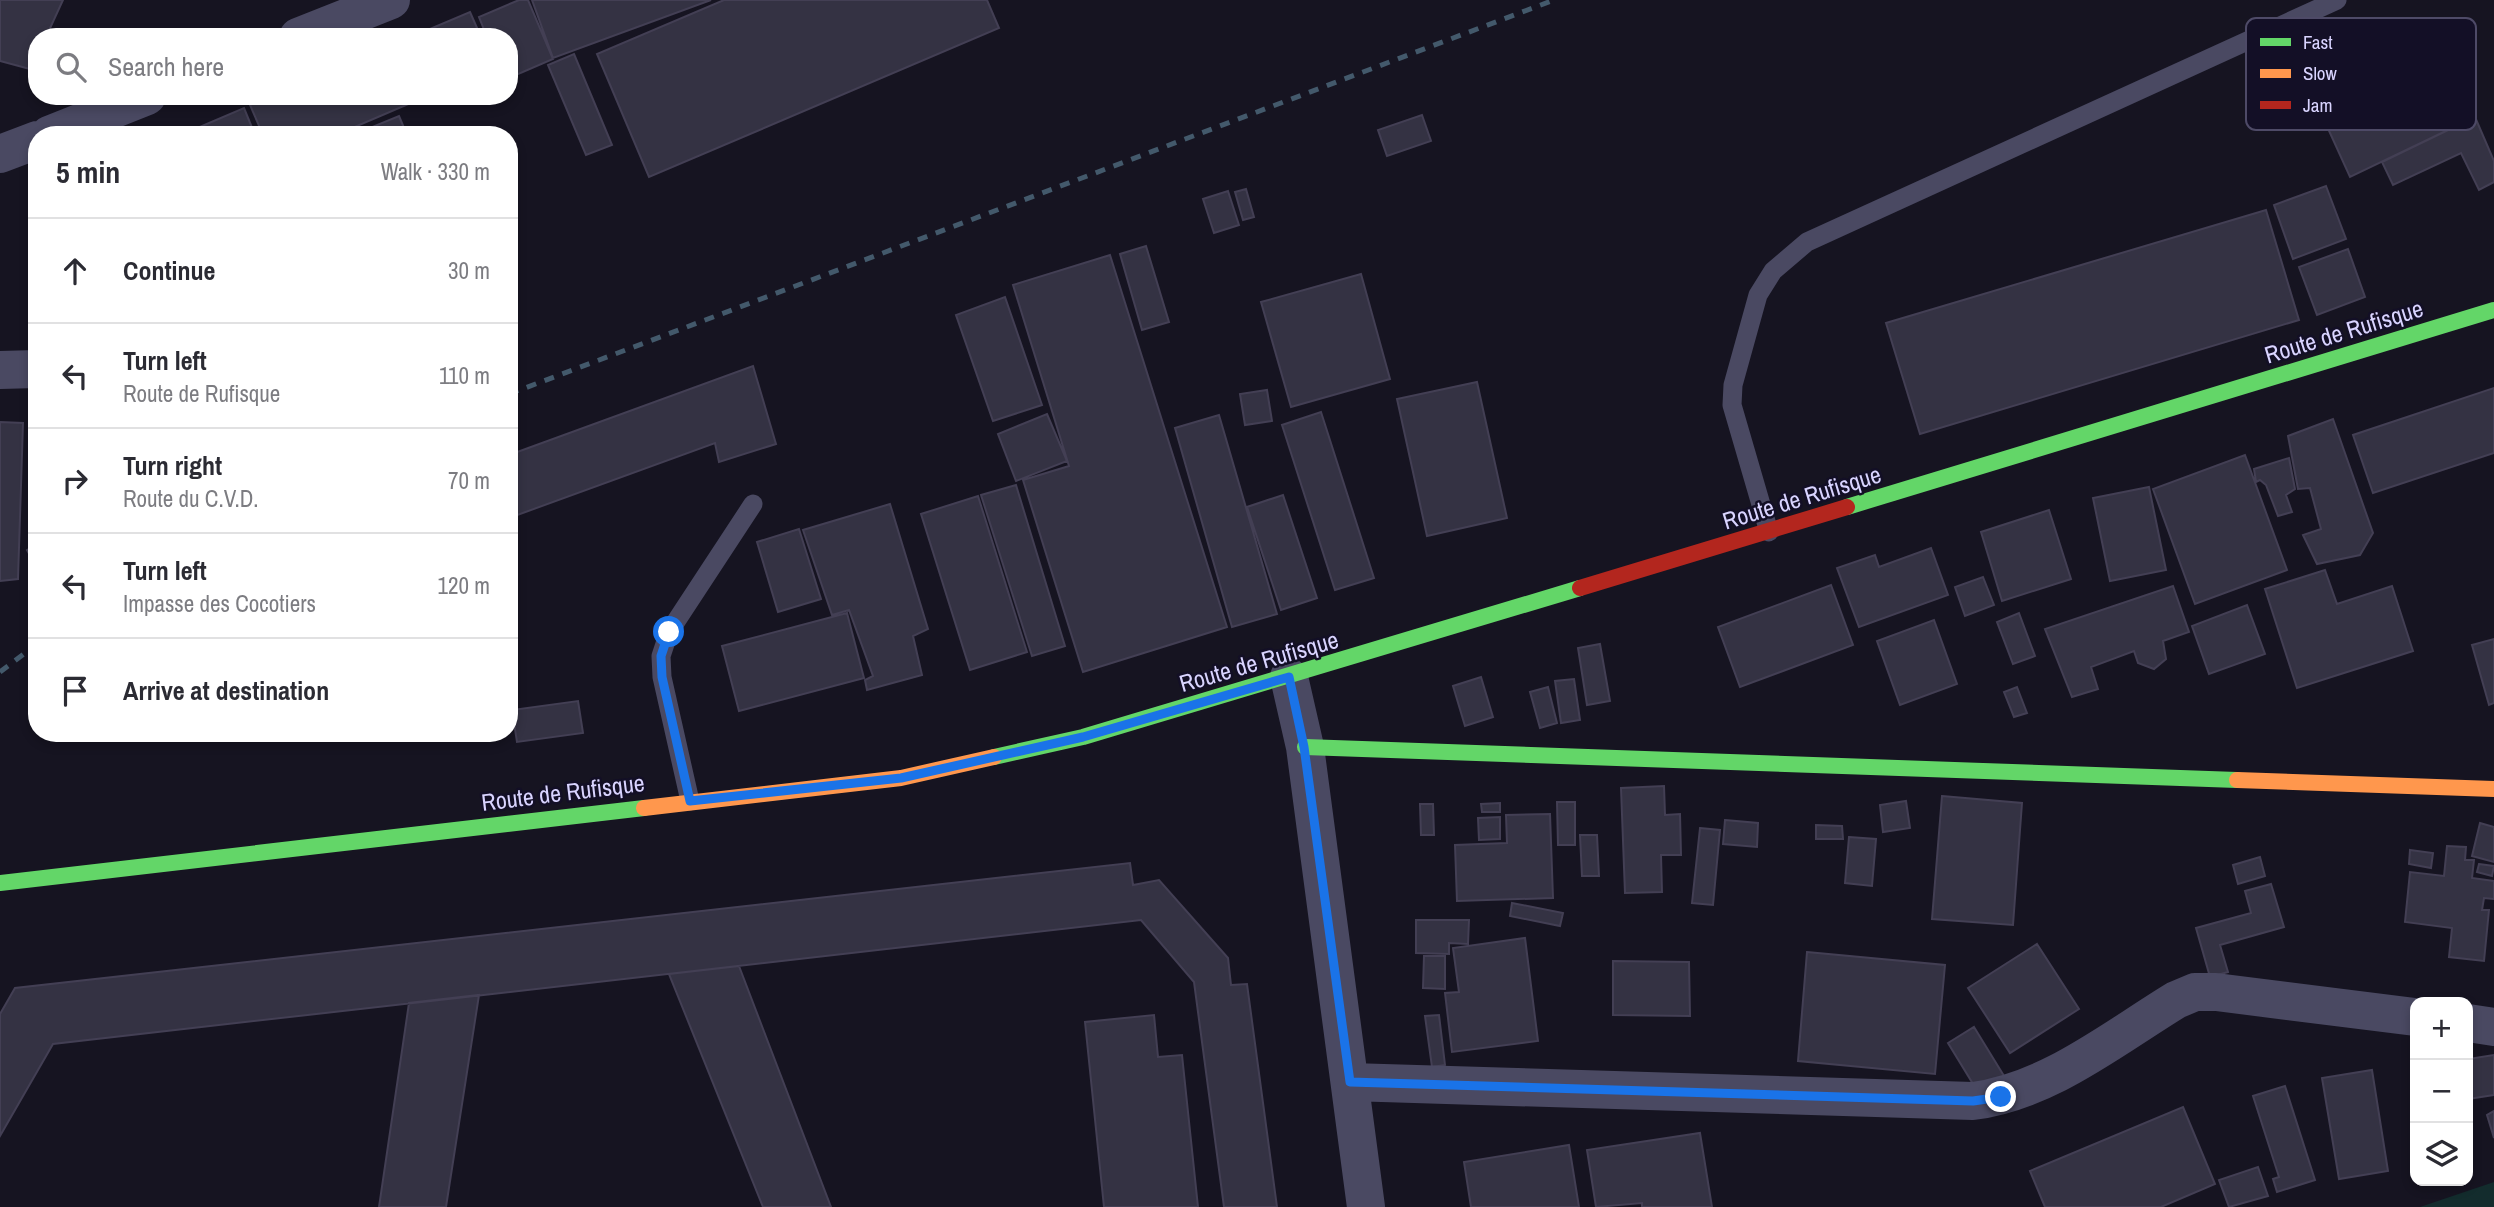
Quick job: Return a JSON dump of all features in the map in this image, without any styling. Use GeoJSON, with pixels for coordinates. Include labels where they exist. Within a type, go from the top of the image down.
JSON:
{"type":"FeatureCollection","features":[{"type":"Feature","properties":{"kind":"main road","name":"Route de Rufisque"},"geometry":{"type":"LineString","coordinates":[[0,883],[901,778],[1083,737],[1289,677],[2494,310]]}},
{"type":"Feature","properties":{"kind":"main road"},"geometry":{"type":"LineString","coordinates":[[1304,747],[2494,789]]}},
{"type":"Feature","properties":{"kind":"street"},"geometry":{"type":"LineString","coordinates":[[321,28],[391,0]]}},
{"type":"Feature","properties":{"kind":"street"},"geometry":{"type":"LineString","coordinates":[[72,126],[124,105]]}},
{"type":"Feature","properties":{"kind":"street"},"geometry":{"type":"LineString","coordinates":[[0,154],[28,143]]}},
{"type":"Feature","properties":{"kind":"street"},"geometry":{"type":"LineString","coordinates":[[0,370],[28,369]]}},
{"type":"Feature","properties":{"kind":"street"},"geometry":{"type":"LineString","coordinates":[[1289,677],[1304,747],[1366,1207]]}},
{"type":"Feature","properties":{"kind":"street"},"geometry":{"type":"LineString","coordinates":[[1350,1082],[1973,1101],[2001,1097],[2037,1085],[2176,1000],[2195,992],[2216,992],[2410,1016]]}},
{"type":"Feature","properties":{"kind":"street"},"geometry":{"type":"LineString","coordinates":[[2473,1024],[2494,1027]]}},
{"type":"Feature","properties":{"kind":"lane"},"geometry":{"type":"LineString","coordinates":[[2298,18],[2337,0]]}},
{"type":"Feature","properties":{"kind":"lane"},"geometry":{"type":"LineString","coordinates":[[1769,531],[1732,405],[1737,367],[1758,295],[1773,271],[1807,242],[2246,42]]}},
{"type":"Feature","properties":{"kind":"lane"},"geometry":{"type":"LineString","coordinates":[[690,801],[662,677],[661,656],[669,632],[753,504]]}},
{"type":"Feature","properties":{"kind":"green space"},"geometry":{"type":"Polygon","coordinates":[[[2494,1182],[2494,1207],[2420,1207],[2494,1182]]]}},
{"type":"Feature","properties":{"kind":"building"},"geometry":{"type":"Polygon","coordinates":[[[0,0],[63,0],[50,28],[28,28],[28,68],[0,61],[0,0]]]}},
{"type":"Feature","properties":{"kind":"building"},"geometry":{"type":"Polygon","coordinates":[[[519,0],[528,0],[553,59],[518,74],[518,28],[483,28],[479,17],[519,0]]]}},
{"type":"Feature","properties":{"kind":"building"},"geometry":{"type":"Polygon","coordinates":[[[532,0],[711,0],[553,58],[532,0]]]}},
{"type":"Feature","properties":{"kind":"building"},"geometry":{"type":"Polygon","coordinates":[[[724,0],[987,0],[999,28],[649,177],[597,54],[724,0]]]}},
{"type":"Feature","properties":{"kind":"building"},"geometry":{"type":"Polygon","coordinates":[[[470,12],[477,28],[432,28],[470,12]]]}},
{"type":"Feature","properties":{"kind":"building"},"geometry":{"type":"Polygon","coordinates":[[[574,54],[612,145],[586,155],[548,65],[574,54]]]}},
{"type":"Feature","properties":{"kind":"building"},"geometry":{"type":"Polygon","coordinates":[[[250,105],[406,105],[357,126],[259,126],[250,105]]]}},
{"type":"Feature","properties":{"kind":"building"},"geometry":{"type":"Polygon","coordinates":[[[244,108],[251,126],[202,126],[244,108]]]}},
{"type":"Feature","properties":{"kind":"building"},"geometry":{"type":"Polygon","coordinates":[[[1422,115],[1431,141],[1387,156],[1378,130],[1422,115]]]}},
{"type":"Feature","properties":{"kind":"building"},"geometry":{"type":"Polygon","coordinates":[[[399,116],[403,126],[375,126],[399,116]]]}},
{"type":"Feature","properties":{"kind":"building"},"geometry":{"type":"Polygon","coordinates":[[[2476,119],[2494,161],[2494,182],[2479,190],[2461,153],[2393,185],[2382,162],[2448,130],[2476,130],[2476,119]]]}},
{"type":"Feature","properties":{"kind":"building"},"geometry":{"type":"Polygon","coordinates":[[[2329,130],[2448,130],[2350,177],[2329,130]]]}},
{"type":"Feature","properties":{"kind":"building"},"geometry":{"type":"Polygon","coordinates":[[[2326,186],[2346,239],[2293,259],[2274,205],[2326,186]]]}},
{"type":"Feature","properties":{"kind":"building"},"geometry":{"type":"Polygon","coordinates":[[[1246,189],[1254,217],[1243,220],[1235,192],[1246,189]]]}},
{"type":"Feature","properties":{"kind":"building"},"geometry":{"type":"Polygon","coordinates":[[[1228,191],[1239,225],[1214,233],[1203,199],[1228,191]]]}},
{"type":"Feature","properties":{"kind":"building"},"geometry":{"type":"Polygon","coordinates":[[[2266,210],[2299,320],[1920,434],[1886,323],[2266,210]]]}},
{"type":"Feature","properties":{"kind":"building"},"geometry":{"type":"Polygon","coordinates":[[[1146,246],[1169,322],[1142,330],[1120,254],[1146,246]]]}},
{"type":"Feature","properties":{"kind":"building"},"geometry":{"type":"Polygon","coordinates":[[[2348,249],[2365,297],[2317,315],[2299,267],[2348,249]]]}},
{"type":"Feature","properties":{"kind":"building"},"geometry":{"type":"Polygon","coordinates":[[[1110,255],[1227,627],[1083,672],[1023,480],[1069,466],[1013,285],[1110,255]]]}},
{"type":"Feature","properties":{"kind":"building"},"geometry":{"type":"Polygon","coordinates":[[[1361,274],[1390,379],[1291,407],[1261,302],[1361,274]]]}},
{"type":"Feature","properties":{"kind":"building"},"geometry":{"type":"Polygon","coordinates":[[[1005,297],[1042,405],[993,421],[956,315],[1005,297]]]}},
{"type":"Feature","properties":{"kind":"building"},"geometry":{"type":"Polygon","coordinates":[[[753,366],[776,444],[719,462],[715,443],[518,515],[518,452],[753,366]]]}},
{"type":"Feature","properties":{"kind":"building"},"geometry":{"type":"Polygon","coordinates":[[[1477,382],[1507,518],[1427,536],[1397,399],[1477,382]]]}},
{"type":"Feature","properties":{"kind":"building"},"geometry":{"type":"Polygon","coordinates":[[[2494,388],[2494,453],[2373,493],[2353,435],[2494,388]]]}},
{"type":"Feature","properties":{"kind":"building"},"geometry":{"type":"Polygon","coordinates":[[[1267,390],[1272,421],[1245,425],[1240,394],[1267,390]]]}},
{"type":"Feature","properties":{"kind":"building"},"geometry":{"type":"Polygon","coordinates":[[[1321,412],[1374,578],[1335,590],[1282,425],[1321,412]]]}},
{"type":"Feature","properties":{"kind":"building"},"geometry":{"type":"Polygon","coordinates":[[[1047,414],[1067,461],[1016,481],[998,434],[1047,414]]]}},
{"type":"Feature","properties":{"kind":"building"},"geometry":{"type":"Polygon","coordinates":[[[1219,415],[1277,614],[1232,627],[1175,428],[1219,415]]]}},
{"type":"Feature","properties":{"kind":"building"},"geometry":{"type":"Polygon","coordinates":[[[2333,419],[2373,533],[2360,555],[2317,564],[2303,535],[2321,529],[2310,488],[2298,489],[2288,436],[2333,419]]]}},
{"type":"Feature","properties":{"kind":"building"},"geometry":{"type":"Polygon","coordinates":[[[0,422],[23,423],[18,579],[0,581],[0,422]]]}},
{"type":"Feature","properties":{"kind":"building"},"geometry":{"type":"Polygon","coordinates":[[[2245,455],[2287,570],[2195,604],[2153,489],[2245,455]]]}},
{"type":"Feature","properties":{"kind":"building"},"geometry":{"type":"Polygon","coordinates":[[[2289,458],[2295,489],[2286,495],[2292,512],[2278,516],[2266,485],[2260,480],[2256,482],[2254,469],[2289,458]]]}},
{"type":"Feature","properties":{"kind":"building"},"geometry":{"type":"Polygon","coordinates":[[[1016,485],[1065,646],[1032,656],[981,495],[1016,485]]]}},
{"type":"Feature","properties":{"kind":"building"},"geometry":{"type":"Polygon","coordinates":[[[2149,487],[2166,570],[2110,581],[2093,498],[2149,487]]]}},
{"type":"Feature","properties":{"kind":"building"},"geometry":{"type":"Polygon","coordinates":[[[1283,495],[1317,598],[1281,610],[1247,507],[1283,495]]]}},
{"type":"Feature","properties":{"kind":"building"},"geometry":{"type":"Polygon","coordinates":[[[978,496],[1027,652],[970,670],[921,514],[978,496]]]}},
{"type":"Feature","properties":{"kind":"building"},"geometry":{"type":"Polygon","coordinates":[[[890,504],[928,629],[913,636],[922,675],[867,690],[865,680],[873,676],[849,610],[832,615],[803,530],[890,504]]]}},
{"type":"Feature","properties":{"kind":"building"},"geometry":{"type":"Polygon","coordinates":[[[2049,510],[2071,579],[2002,601],[1981,532],[2049,510]]]}},
{"type":"Feature","properties":{"kind":"building"},"geometry":{"type":"Polygon","coordinates":[[[799,529],[821,599],[778,612],[757,542],[799,529]]]}},
{"type":"Feature","properties":{"kind":"building"},"geometry":{"type":"Polygon","coordinates":[[[1931,548],[1948,595],[1859,627],[1837,568],[1875,555],[1879,567],[1931,548]]]}},
{"type":"Feature","properties":{"kind":"building"},"geometry":{"type":"Polygon","coordinates":[[[2325,570],[2337,604],[2392,586],[2413,651],[2297,688],[2265,589],[2325,570]]]}},
{"type":"Feature","properties":{"kind":"building"},"geometry":{"type":"Polygon","coordinates":[[[1983,577],[1994,605],[1965,616],[1955,587],[1983,577]]]}},
{"type":"Feature","properties":{"kind":"building"},"geometry":{"type":"Polygon","coordinates":[[[1831,585],[1853,645],[1740,687],[1718,627],[1831,585]]]}},
{"type":"Feature","properties":{"kind":"building"},"geometry":{"type":"Polygon","coordinates":[[[2173,586],[2189,632],[2163,641],[2166,659],[2154,669],[2138,663],[2134,651],[2091,667],[2098,689],[2072,697],[2045,629],[2173,586]]]}},
{"type":"Feature","properties":{"kind":"building"},"geometry":{"type":"Polygon","coordinates":[[[2247,605],[2265,654],[2209,674],[2192,626],[2247,605]]]}},
{"type":"Feature","properties":{"kind":"building"},"geometry":{"type":"Polygon","coordinates":[[[847,613],[864,678],[739,711],[722,646],[847,613]]]}},
{"type":"Feature","properties":{"kind":"building"},"geometry":{"type":"Polygon","coordinates":[[[2019,613],[2035,656],[2013,664],[1997,622],[2019,613]]]}},
{"type":"Feature","properties":{"kind":"building"},"geometry":{"type":"Polygon","coordinates":[[[1934,620],[1957,684],[1900,705],[1877,641],[1934,620]]]}},
{"type":"Feature","properties":{"kind":"building"},"geometry":{"type":"Polygon","coordinates":[[[2494,639],[2494,703],[2489,705],[2472,645],[2494,639]]]}},
{"type":"Feature","properties":{"kind":"building"},"geometry":{"type":"Polygon","coordinates":[[[1600,644],[1610,701],[1587,705],[1578,648],[1600,644]]]}},
{"type":"Feature","properties":{"kind":"building"},"geometry":{"type":"Polygon","coordinates":[[[1481,677],[1493,717],[1465,726],[1453,686],[1481,677]]]}},
{"type":"Feature","properties":{"kind":"building"},"geometry":{"type":"Polygon","coordinates":[[[1574,679],[1580,720],[1561,723],[1555,681],[1574,679]]]}},
{"type":"Feature","properties":{"kind":"building"},"geometry":{"type":"Polygon","coordinates":[[[1548,687],[1557,723],[1540,728],[1530,692],[1548,687]]]}},
{"type":"Feature","properties":{"kind":"building"},"geometry":{"type":"Polygon","coordinates":[[[2017,687],[2027,713],[2014,717],[2004,692],[2017,687]]]}},
{"type":"Feature","properties":{"kind":"building"},"geometry":{"type":"Polygon","coordinates":[[[578,701],[583,733],[518,742],[518,709],[578,701]]]}},
{"type":"Feature","properties":{"kind":"building"},"geometry":{"type":"Polygon","coordinates":[[[1664,786],[1665,815],[1680,814],[1681,855],[1661,855],[1662,892],[1625,893],[1621,788],[1664,786]]]}},
{"type":"Feature","properties":{"kind":"building"},"geometry":{"type":"Polygon","coordinates":[[[1942,796],[2022,803],[2013,925],[1932,919],[1942,796]]]}},
{"type":"Feature","properties":{"kind":"building"},"geometry":{"type":"Polygon","coordinates":[[[1906,801],[1910,828],[1883,832],[1880,805],[1906,801]]]}},
{"type":"Feature","properties":{"kind":"building"},"geometry":{"type":"Polygon","coordinates":[[[1557,802],[1575,802],[1575,845],[1558,845],[1557,802]]]}},
{"type":"Feature","properties":{"kind":"building"},"geometry":{"type":"Polygon","coordinates":[[[1500,803],[1500,812],[1482,812],[1481,804],[1500,803]]]}},
{"type":"Feature","properties":{"kind":"building"},"geometry":{"type":"Polygon","coordinates":[[[1420,804],[1433,804],[1434,835],[1421,835],[1420,804]]]}},
{"type":"Feature","properties":{"kind":"building"},"geometry":{"type":"Polygon","coordinates":[[[1550,814],[1553,898],[1457,901],[1455,845],[1507,843],[1506,815],[1550,814]]]}},
{"type":"Feature","properties":{"kind":"building"},"geometry":{"type":"Polygon","coordinates":[[[1500,817],[1500,839],[1479,840],[1478,818],[1500,817]]]}},
{"type":"Feature","properties":{"kind":"building"},"geometry":{"type":"Polygon","coordinates":[[[1725,820],[1758,823],[1757,847],[1723,844],[1725,820]]]}},
{"type":"Feature","properties":{"kind":"building"},"geometry":{"type":"Polygon","coordinates":[[[2480,823],[2494,827],[2494,862],[2472,856],[2480,823]]]}},
{"type":"Feature","properties":{"kind":"building"},"geometry":{"type":"Polygon","coordinates":[[[1816,825],[1842,826],[1843,839],[1816,839],[1816,825]]]}},
{"type":"Feature","properties":{"kind":"building"},"geometry":{"type":"Polygon","coordinates":[[[1700,828],[1720,830],[1713,905],[1692,903],[1700,828]]]}},
{"type":"Feature","properties":{"kind":"building"},"geometry":{"type":"Polygon","coordinates":[[[1580,835],[1597,835],[1599,876],[1582,876],[1580,835]]]}},
{"type":"Feature","properties":{"kind":"building"},"geometry":{"type":"Polygon","coordinates":[[[1849,837],[1876,839],[1872,886],[1845,883],[1849,837]]]}},
{"type":"Feature","properties":{"kind":"building"},"geometry":{"type":"Polygon","coordinates":[[[2447,846],[2466,847],[2465,860],[2474,860],[2472,878],[2494,881],[2494,899],[2484,898],[2482,910],[2489,910],[2484,961],[2449,957],[2452,928],[2405,922],[2410,872],[2444,876],[2447,846]]]}},
{"type":"Feature","properties":{"kind":"building"},"geometry":{"type":"Polygon","coordinates":[[[2410,850],[2433,853],[2431,868],[2409,864],[2410,850]]]}},
{"type":"Feature","properties":{"kind":"building"},"geometry":{"type":"Polygon","coordinates":[[[2260,857],[2265,876],[2238,884],[2233,865],[2260,857]]]}},
{"type":"Feature","properties":{"kind":"building"},"geometry":{"type":"Polygon","coordinates":[[[1130,863],[1133,885],[1159,880],[1228,958],[1231,985],[1247,984],[1277,1207],[1224,1207],[1194,982],[1141,920],[53,1044],[0,1136],[0,1014],[15,988],[1130,863]]]}},
{"type":"Feature","properties":{"kind":"building"},"geometry":{"type":"Polygon","coordinates":[[[2479,864],[2494,866],[2492,876],[2477,872],[2479,864]]]}},
{"type":"Feature","properties":{"kind":"building"},"geometry":{"type":"Polygon","coordinates":[[[2271,884],[2284,927],[2220,945],[2228,972],[2210,977],[2196,928],[2251,913],[2245,891],[2271,884]]]}},
{"type":"Feature","properties":{"kind":"building"},"geometry":{"type":"Polygon","coordinates":[[[1512,903],[1563,913],[1560,926],[1510,916],[1512,903]]]}},
{"type":"Feature","properties":{"kind":"building"},"geometry":{"type":"Polygon","coordinates":[[[1416,920],[1469,920],[1468,944],[1449,943],[1449,954],[1416,953],[1416,920]]]}},
{"type":"Feature","properties":{"kind":"building"},"geometry":{"type":"Polygon","coordinates":[[[1525,938],[1538,1041],[1452,1052],[1445,993],[1459,992],[1453,948],[1525,938]]]}},
{"type":"Feature","properties":{"kind":"building"},"geometry":{"type":"Polygon","coordinates":[[[2037,944],[2079,1009],[2010,1053],[1968,988],[2037,944]]]}},
{"type":"Feature","properties":{"kind":"building"},"geometry":{"type":"Polygon","coordinates":[[[1807,952],[1945,965],[1935,1074],[1798,1061],[1807,952]]]}},
{"type":"Feature","properties":{"kind":"building"},"geometry":{"type":"Polygon","coordinates":[[[1424,956],[1445,956],[1445,989],[1423,988],[1424,956]]]}},
{"type":"Feature","properties":{"kind":"building"},"geometry":{"type":"Polygon","coordinates":[[[1613,961],[1689,962],[1690,1016],[1613,1015],[1613,961]]]}},
{"type":"Feature","properties":{"kind":"building"},"geometry":{"type":"Polygon","coordinates":[[[739,966],[831,1207],[763,1207],[669,974],[739,966]]]}},
{"type":"Feature","properties":{"kind":"building"},"geometry":{"type":"Polygon","coordinates":[[[479,995],[446,1207],[379,1207],[409,1003],[479,995]]]}},
{"type":"Feature","properties":{"kind":"building"},"geometry":{"type":"Polygon","coordinates":[[[1154,1015],[1158,1057],[1182,1055],[1198,1207],[1104,1207],[1085,1022],[1154,1015]]]}},
{"type":"Feature","properties":{"kind":"building"},"geometry":{"type":"Polygon","coordinates":[[[1439,1015],[1445,1065],[1432,1067],[1425,1016],[1439,1015]]]}},
{"type":"Feature","properties":{"kind":"building"},"geometry":{"type":"Polygon","coordinates":[[[1974,1027],[2004,1076],[1978,1092],[1948,1043],[1974,1027]]]}},
{"type":"Feature","properties":{"kind":"building"},"geometry":{"type":"Polygon","coordinates":[[[2494,1055],[2494,1095],[2473,1098],[2473,1058],[2494,1055]]]}},
{"type":"Feature","properties":{"kind":"building"},"geometry":{"type":"Polygon","coordinates":[[[2372,1070],[2388,1171],[2339,1179],[2322,1078],[2372,1070]]]}},
{"type":"Feature","properties":{"kind":"building"},"geometry":{"type":"Polygon","coordinates":[[[2285,1086],[2315,1180],[2277,1192],[2273,1179],[2279,1177],[2253,1096],[2285,1086]]]}},
{"type":"Feature","properties":{"kind":"building"},"geometry":{"type":"Polygon","coordinates":[[[2183,1107],[2215,1184],[2161,1207],[2045,1207],[2030,1171],[2183,1107]]]}},
{"type":"Feature","properties":{"kind":"building"},"geometry":{"type":"Polygon","coordinates":[[[2494,1111],[2494,1138],[2487,1115],[2494,1111]]]}},
{"type":"Feature","properties":{"kind":"building"},"geometry":{"type":"Polygon","coordinates":[[[1700,1133],[1712,1207],[1642,1207],[1642,1203],[1596,1207],[1587,1150],[1700,1133]]]}},
{"type":"Feature","properties":{"kind":"building"},"geometry":{"type":"Polygon","coordinates":[[[1569,1145],[1579,1207],[1471,1207],[1464,1162],[1569,1145]]]}},
{"type":"Feature","properties":{"kind":"building"},"geometry":{"type":"Polygon","coordinates":[[[2258,1167],[2268,1196],[2229,1207],[2219,1180],[2258,1167]]]}},
{"type":"Feature","properties":{"kind":"railway"},"geometry":{"type":"LineString","coordinates":[[518,391],[1554,0]]}},
{"type":"Feature","properties":{"kind":"railway"},"geometry":{"type":"LineString","coordinates":[[0,672],[28,651]]}},
{"type":"Feature","properties":{"kind":"traffic: fast"},"geometry":{"type":"LineString","coordinates":[[1847,507],[2494,310]]}},
{"type":"Feature","properties":{"kind":"traffic: fast"},"geometry":{"type":"LineString","coordinates":[[994,757],[1083,737],[1580,588]]}},
{"type":"Feature","properties":{"kind":"traffic: fast"},"geometry":{"type":"LineString","coordinates":[[1305,747],[2237,780]]}},
{"type":"Feature","properties":{"kind":"traffic: fast"},"geometry":{"type":"LineString","coordinates":[[0,883],[644,808]]}},
{"type":"Feature","properties":{"kind":"traffic: slow"},"geometry":{"type":"LineString","coordinates":[[644,808],[901,778],[994,757]]}},
{"type":"Feature","properties":{"kind":"traffic: slow"},"geometry":{"type":"LineString","coordinates":[[2237,780],[2494,789]]}},
{"type":"Feature","properties":{"kind":"traffic: jam"},"geometry":{"type":"LineString","coordinates":[[1580,588],[1847,507]]}},
{"type":"Feature","properties":{"kind":"route"},"geometry":{"type":"LineString","coordinates":[[669,632],[661,656],[662,677],[690,801],[901,778],[1083,737],[1289,677],[1304,747],[1350,1082],[1973,1101],[2001,1097]]}}]}
